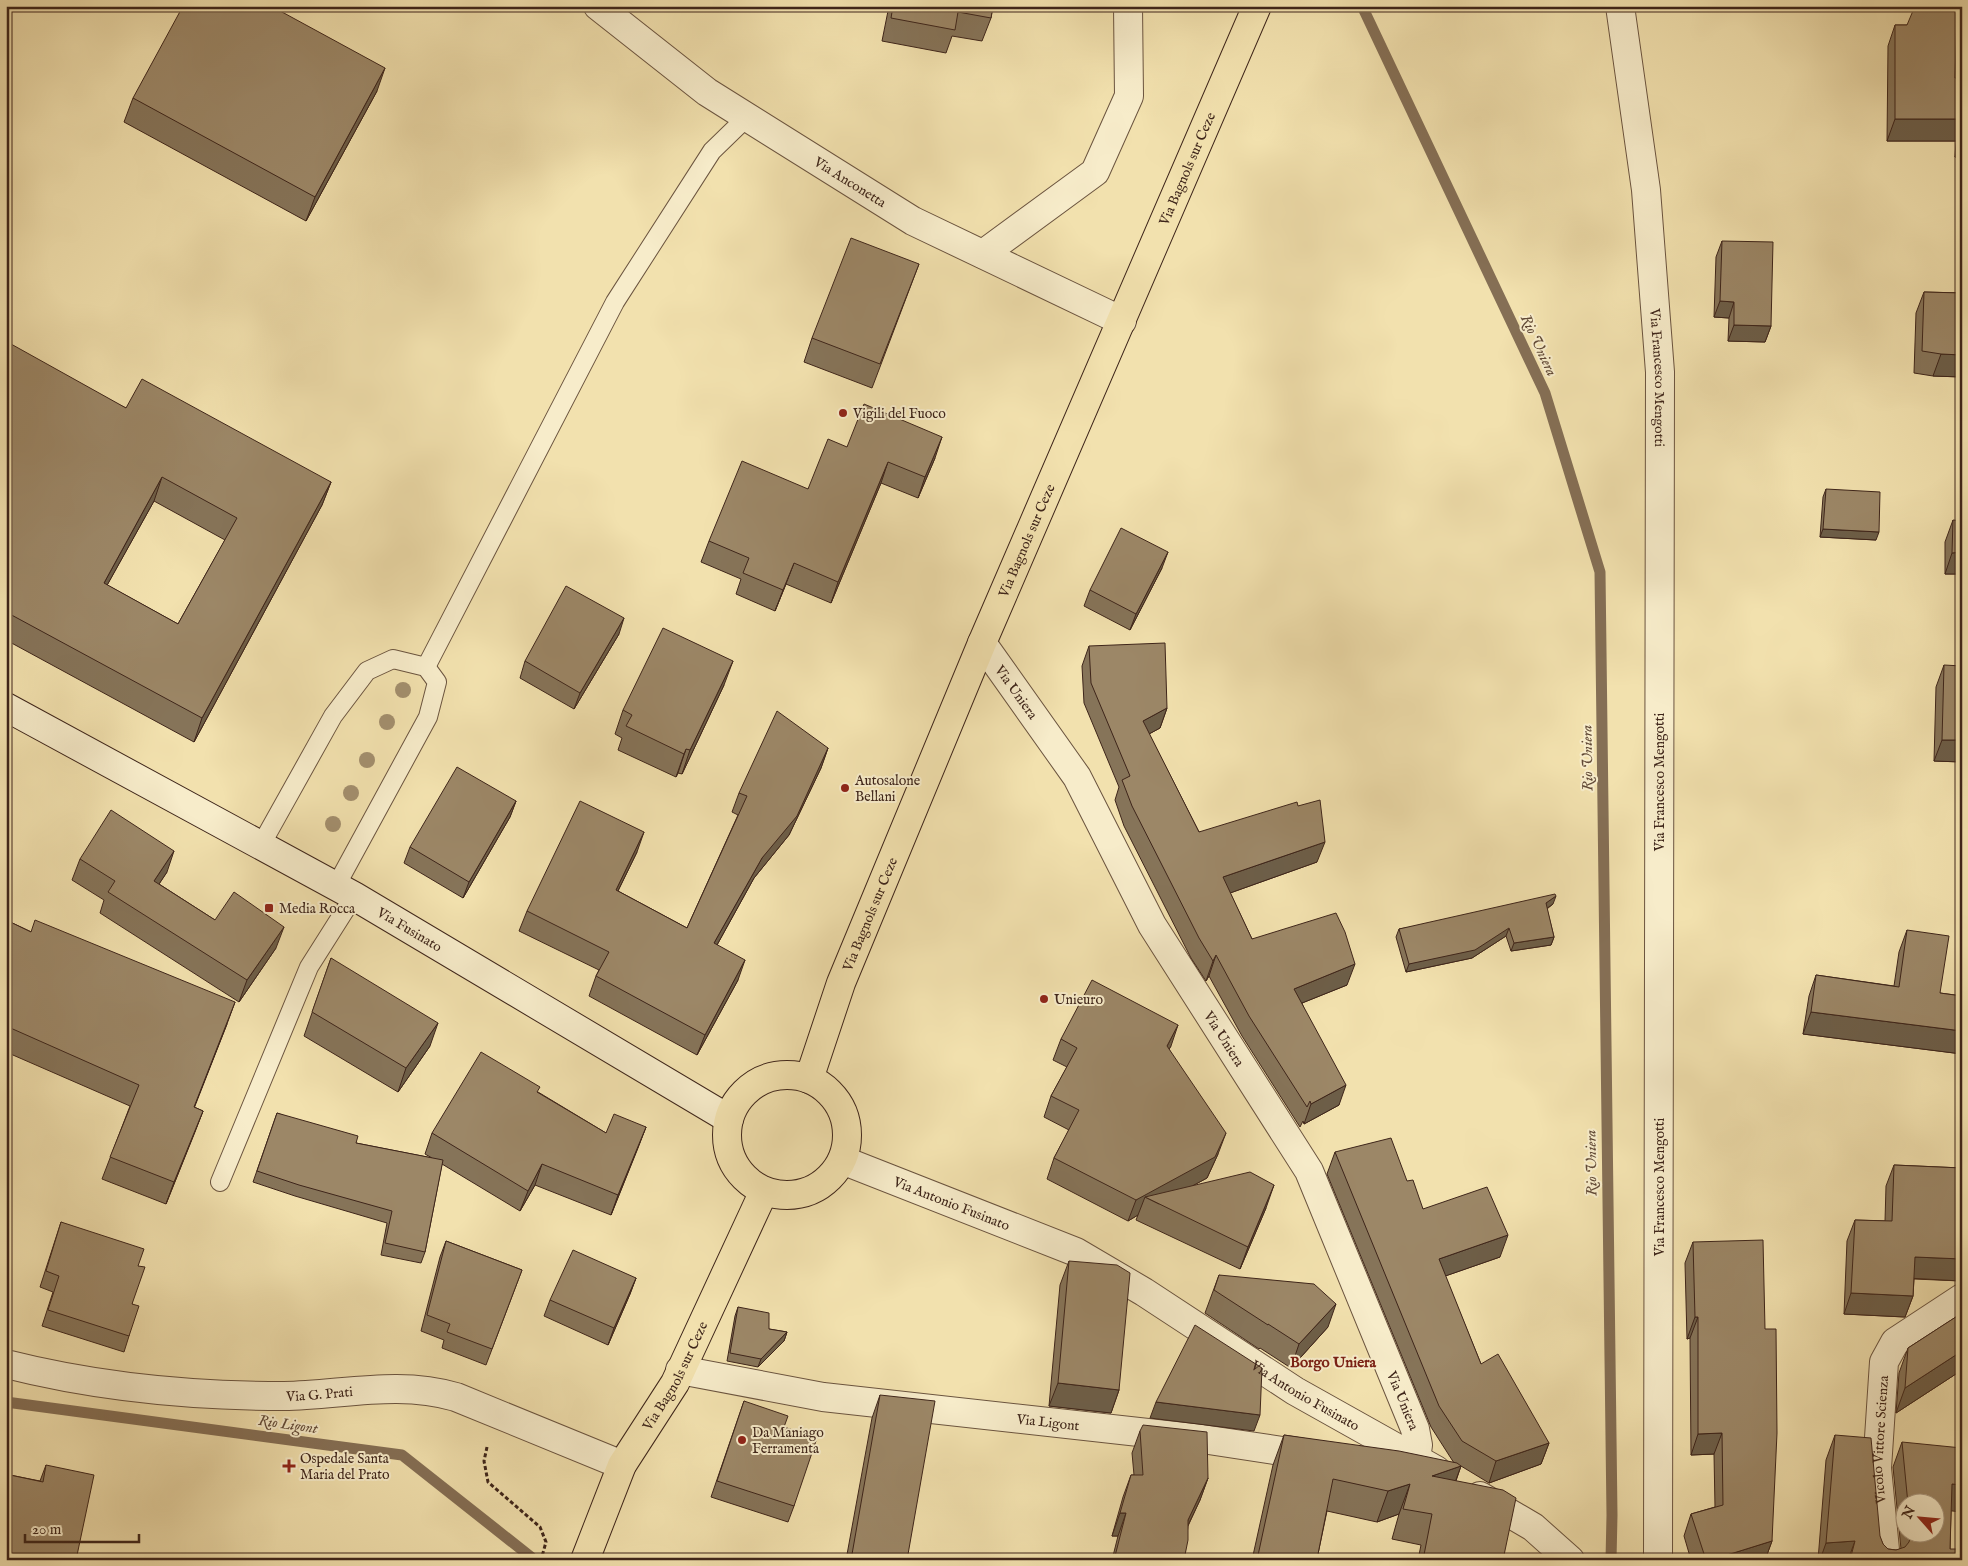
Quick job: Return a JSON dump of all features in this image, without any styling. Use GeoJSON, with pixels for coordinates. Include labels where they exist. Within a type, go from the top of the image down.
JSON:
{"type":"FeatureCollection","features":[{"type":"Feature","properties":{"kind":"main road","name":"Via Bagnols sur Ceze"},"geometry":{"type":"LineString","coordinates":[[809,1079],[841,983],[982,643],[1257,6]]}},
{"type":"Feature","properties":{"kind":"main road"},"geometry":{"type":"LineString","coordinates":[[788,1075],[809,1079],[825,1089],[838,1103],[846,1122],[847,1141],[842,1160],[832,1176],[818,1187],[800,1194],[782,1195],[764,1191],[749,1183],[737,1170],[730,1154],[727,1137],[729,1119],[737,1101],[751,1087],[769,1078],[788,1075]]}},
{"type":"Feature","properties":{"kind":"main road","name":"Via Bagnols sur Ceze"},"geometry":{"type":"LineString","coordinates":[[585,1560],[622,1465],[675,1382],[764,1191]]}},
{"type":"Feature","properties":{"kind":"street","name":"Via Anconetta"},"geometry":{"type":"LineString","coordinates":[[598,6],[707,92],[913,220],[1122,321]]}},
{"type":"Feature","properties":{"kind":"street"},"geometry":{"type":"LineString","coordinates":[[983,254],[1095,172],[1129,96],[1128,6]]}},
{"type":"Feature","properties":{"kind":"street","name":"Via Francesco Mengotti"},"geometry":{"type":"LineString","coordinates":[[1620,6],[1646,190],[1660,372],[1658,1560]]}},
{"type":"Feature","properties":{"kind":"street","name":"Via Uniera"},"geometry":{"type":"LineString","coordinates":[[982,643],[1077,777],[1152,925],[1309,1171],[1416,1429],[1418,1445],[1416,1458]]}},
{"type":"Feature","properties":{"kind":"street","name":"Via Fusinato"},"geometry":{"type":"LineString","coordinates":[[6,707],[345,891],[729,1119]]}},
{"type":"Feature","properties":{"kind":"street","name":"Via Antonio Fusinato"},"geometry":{"type":"LineString","coordinates":[[842,1160],[1076,1252],[1144,1292],[1295,1390],[1416,1458],[1532,1527],[1570,1560]]}},
{"type":"Feature","properties":{"kind":"street","name":"Vicolo Vittore Scienza"},"geometry":{"type":"LineString","coordinates":[[1886,1560],[1877,1468],[1884,1362],[1895,1342],[1962,1298]]}},
{"type":"Feature","properties":{"kind":"street","name":"Via G. Prati"},"geometry":{"type":"LineString","coordinates":[[6,1364],[85,1381],[192,1393],[307,1396],[388,1389],[434,1390],[464,1400],[622,1465]]}},
{"type":"Feature","properties":{"kind":"street","name":"Via Ligont"},"geometry":{"type":"LineString","coordinates":[[680,1370],[822,1397],[1202,1439],[1335,1459]]}},
{"type":"Feature","properties":{"kind":"street"},"geometry":{"type":"LineString","coordinates":[[1374,1465],[1403,1464],[1416,1458]]}},
{"type":"Feature","properties":{"kind":"lane"},"geometry":{"type":"LineString","coordinates":[[426,667],[614,302],[712,151],[747,117]]}},
{"type":"Feature","properties":{"kind":"lane"},"geometry":{"type":"LineString","coordinates":[[220,1182],[309,967],[428,717],[437,682],[426,667],[393,659],[367,671],[333,716],[261,845]]}},
{"type":"Feature","properties":{"kind":"path"},"geometry":{"type":"LineString","coordinates":[[489,1440],[484,1461],[488,1482],[540,1527],[546,1542],[541,1560]]}},
{"type":"Feature","properties":{"kind":"building"},"geometry":{"type":"Polygon","coordinates":[[[183,6],[271,6],[385,68],[315,197],[133,98],[183,6]]]}},
{"type":"Feature","properties":{"kind":"building"},"geometry":{"type":"Polygon","coordinates":[[[893,6],[993,6],[991,18],[958,12],[955,30],[891,18],[893,6]]]}},
{"type":"Feature","properties":{"kind":"building"},"geometry":{"type":"Polygon","coordinates":[[[1915,6],[1960,6],[1957,13],[1955,78],[1962,78],[1962,119],[1895,119],[1895,25],[1907,25],[1915,6]]]}},
{"type":"Feature","properties":{"kind":"building"},"geometry":{"type":"Polygon","coordinates":[[[851,238],[919,264],[880,364],[812,338],[851,238]]]}},
{"type":"Feature","properties":{"kind":"building"},"geometry":{"type":"Polygon","coordinates":[[[1722,241],[1773,242],[1771,326],[1734,325],[1734,302],[1720,301],[1722,241]]]}},
{"type":"Feature","properties":{"kind":"building"},"geometry":{"type":"Polygon","coordinates":[[[1924,292],[1962,293],[1962,355],[1922,351],[1924,292]]]}},
{"type":"Feature","properties":{"kind":"building"},"geometry":{"type":"Polygon","coordinates":[[[11,344],[126,408],[142,379],[331,482],[202,718],[6,612],[6,352],[11,344]],[[162,477],[104,583],[178,624],[237,518],[162,477]]]}},
{"type":"Feature","properties":{"kind":"building"},"geometry":{"type":"Polygon","coordinates":[[[864,404],[942,437],[925,477],[888,462],[838,582],[794,563],[783,590],[743,573],[749,558],[709,541],[742,461],[808,489],[828,439],[847,447],[864,404]]]}},
{"type":"Feature","properties":{"kind":"building"},"geometry":{"type":"Polygon","coordinates":[[[1826,489],[1880,492],[1879,532],[1823,529],[1826,489]]]}},
{"type":"Feature","properties":{"kind":"building"},"geometry":{"type":"Polygon","coordinates":[[[1953,520],[1962,521],[1962,552],[1952,553],[1953,520]]]}},
{"type":"Feature","properties":{"kind":"building"},"geometry":{"type":"Polygon","coordinates":[[[1121,528],[1168,552],[1136,614],[1090,590],[1121,528]]]}},
{"type":"Feature","properties":{"kind":"building"},"geometry":{"type":"Polygon","coordinates":[[[566,586],[624,618],[580,693],[525,661],[566,586]]]}},
{"type":"Feature","properties":{"kind":"building"},"geometry":{"type":"Polygon","coordinates":[[[663,628],[733,661],[690,750],[686,749],[684,754],[626,726],[632,715],[623,710],[663,628]]]}},
{"type":"Feature","properties":{"kind":"building"},"geometry":{"type":"Polygon","coordinates":[[[1165,643],[1167,708],[1143,721],[1199,832],[1297,802],[1298,806],[1320,800],[1325,842],[1223,877],[1252,939],[1336,913],[1345,932],[1355,964],[1294,989],[1346,1085],[1311,1104],[1310,1101],[1307,1107],[1249,1016],[1216,955],[1213,961],[1199,938],[1132,806],[1122,780],[1130,776],[1091,683],[1089,646],[1165,643]]]}},
{"type":"Feature","properties":{"kind":"building"},"geometry":{"type":"Polygon","coordinates":[[[1944,665],[1962,666],[1962,740],[1942,740],[1944,665]]]}},
{"type":"Feature","properties":{"kind":"building"},"geometry":{"type":"Polygon","coordinates":[[[777,711],[828,748],[797,816],[762,858],[714,943],[745,960],[705,1035],[596,976],[609,952],[527,911],[580,801],[644,832],[616,890],[687,928],[747,796],[739,793],[777,711]]]}},
{"type":"Feature","properties":{"kind":"building"},"geometry":{"type":"Polygon","coordinates":[[[457,767],[516,801],[469,882],[410,847],[457,767]]]}},
{"type":"Feature","properties":{"kind":"building"},"geometry":{"type":"Polygon","coordinates":[[[111,810],[174,851],[154,881],[215,920],[234,892],[284,927],[247,980],[108,892],[115,881],[80,859],[111,810]]]}},
{"type":"Feature","properties":{"kind":"building"},"geometry":{"type":"Polygon","coordinates":[[[1555,894],[1556,896],[1546,903],[1554,937],[1514,943],[1509,928],[1475,950],[1409,964],[1399,929],[1555,894]]]}},
{"type":"Feature","properties":{"kind":"building"},"geometry":{"type":"Polygon","coordinates":[[[6,920],[31,932],[35,920],[235,1002],[194,1107],[203,1111],[174,1182],[110,1157],[139,1085],[6,1026],[6,991],[10,983],[6,981],[6,920]]]}},
{"type":"Feature","properties":{"kind":"building"},"geometry":{"type":"Polygon","coordinates":[[[1907,930],[1949,936],[1940,993],[1962,996],[1962,1031],[1811,1012],[1816,975],[1899,987],[1907,930]]]}},
{"type":"Feature","properties":{"kind":"building"},"geometry":{"type":"Polygon","coordinates":[[[331,958],[438,1023],[406,1068],[312,1012],[331,958]]]}},
{"type":"Feature","properties":{"kind":"building"},"geometry":{"type":"Polygon","coordinates":[[[1092,980],[1178,1025],[1167,1046],[1226,1133],[1215,1157],[1136,1200],[1054,1158],[1079,1110],[1051,1096],[1077,1048],[1061,1039],[1092,980]]]}},
{"type":"Feature","properties":{"kind":"building"},"geometry":{"type":"Polygon","coordinates":[[[481,1052],[540,1087],[537,1092],[606,1133],[614,1114],[646,1127],[618,1195],[542,1164],[528,1191],[432,1133],[481,1052]]]}},
{"type":"Feature","properties":{"kind":"building"},"geometry":{"type":"Polygon","coordinates":[[[277,1113],[358,1136],[356,1143],[443,1160],[425,1252],[385,1243],[392,1211],[257,1171],[277,1113]]]}},
{"type":"Feature","properties":{"kind":"building"},"geometry":{"type":"Polygon","coordinates":[[[1391,1138],[1407,1181],[1413,1180],[1423,1209],[1487,1187],[1508,1235],[1439,1259],[1481,1364],[1498,1354],[1549,1443],[1496,1461],[1462,1441],[1439,1406],[1335,1152],[1391,1138]]]}},
{"type":"Feature","properties":{"kind":"building"},"geometry":{"type":"Polygon","coordinates":[[[1894,1165],[1962,1168],[1962,1259],[1915,1257],[1913,1296],[1851,1293],[1855,1220],[1892,1221],[1894,1165]]]}},
{"type":"Feature","properties":{"kind":"building"},"geometry":{"type":"Polygon","coordinates":[[[1250,1172],[1274,1185],[1248,1247],[1145,1197],[1250,1172]]]}},
{"type":"Feature","properties":{"kind":"building"},"geometry":{"type":"Polygon","coordinates":[[[61,1222],[144,1249],[138,1266],[145,1267],[132,1304],[139,1306],[129,1336],[48,1310],[59,1276],[46,1271],[61,1222]]]}},
{"type":"Feature","properties":{"kind":"building"},"geometry":{"type":"Polygon","coordinates":[[[1763,1240],[1765,1329],[1776,1329],[1777,1433],[1772,1541],[1706,1560],[1691,1514],[1723,1505],[1722,1433],[1698,1434],[1698,1317],[1695,1317],[1693,1242],[1763,1240]]]}},
{"type":"Feature","properties":{"kind":"building"},"geometry":{"type":"Polygon","coordinates":[[[446,1241],[522,1270],[492,1349],[447,1332],[450,1324],[427,1315],[446,1241]]]}},
{"type":"Feature","properties":{"kind":"building"},"geometry":{"type":"Polygon","coordinates":[[[573,1250],[636,1278],[614,1328],[550,1300],[573,1250]]]}},
{"type":"Feature","properties":{"kind":"building"},"geometry":{"type":"Polygon","coordinates":[[[1069,1261],[1117,1265],[1130,1273],[1119,1390],[1058,1383],[1069,1261]]]}},
{"type":"Feature","properties":{"kind":"building"},"geometry":{"type":"Polygon","coordinates":[[[1219,1275],[1314,1284],[1336,1304],[1299,1344],[1214,1290],[1219,1275]]]}},
{"type":"Feature","properties":{"kind":"building"},"geometry":{"type":"Polygon","coordinates":[[[738,1307],[769,1313],[769,1329],[787,1332],[761,1359],[730,1353],[738,1307]]]}},
{"type":"Feature","properties":{"kind":"building"},"geometry":{"type":"Polygon","coordinates":[[[1962,1313],[1962,1351],[1905,1388],[1908,1348],[1962,1313]]]}},
{"type":"Feature","properties":{"kind":"building"},"geometry":{"type":"Polygon","coordinates":[[[1195,1325],[1262,1368],[1260,1415],[1156,1402],[1195,1325]]]}},
{"type":"Feature","properties":{"kind":"building"},"geometry":{"type":"Polygon","coordinates":[[[880,1395],[935,1401],[907,1560],[851,1560],[880,1395]]]}},
{"type":"Feature","properties":{"kind":"building"},"geometry":{"type":"Polygon","coordinates":[[[744,1401],[788,1416],[784,1427],[817,1438],[794,1506],[717,1481],[744,1401]]]}},
{"type":"Feature","properties":{"kind":"building"},"geometry":{"type":"Polygon","coordinates":[[[1143,1425],[1207,1432],[1208,1478],[1188,1520],[1188,1540],[1184,1560],[1114,1560],[1126,1513],[1120,1513],[1131,1475],[1143,1475],[1140,1431],[1143,1425]]]}},
{"type":"Feature","properties":{"kind":"building"},"geometry":{"type":"Polygon","coordinates":[[[1284,1435],[1399,1451],[1457,1463],[1461,1466],[1432,1476],[1503,1490],[1516,1498],[1503,1560],[1423,1560],[1432,1514],[1403,1509],[1410,1484],[1388,1491],[1333,1479],[1318,1554],[1338,1558],[1337,1560],[1257,1560],[1284,1435]]]}},
{"type":"Feature","properties":{"kind":"building"},"geometry":{"type":"Polygon","coordinates":[[[1835,1435],[1871,1438],[1880,1536],[1883,1544],[1888,1549],[1896,1550],[1905,1547],[1907,1544],[1946,1544],[1946,1494],[1907,1494],[1902,1442],[1962,1448],[1962,1485],[1952,1484],[1950,1549],[1962,1549],[1962,1560],[1850,1560],[1855,1541],[1826,1543],[1835,1435]]]}},
{"type":"Feature","properties":{"kind":"building"},"geometry":{"type":"Polygon","coordinates":[[[46,1465],[94,1475],[76,1560],[6,1560],[6,1495],[10,1475],[43,1482],[46,1465]]]}},
{"type":"Feature","properties":{"kind":"building"},"geometry":{"type":"Polygon","coordinates":[[[684,1555],[698,1560],[682,1560],[684,1555]]]}},
{"type":"Feature","properties":{"kind":"waterway","name":"Rio Uniera"},"geometry":{"type":"LineString","coordinates":[[1362,6],[1545,393],[1600,572],[1612,1515],[1611,1560]]}},
{"type":"Feature","properties":{"kind":"waterway","name":"Rio Ligont"},"geometry":{"type":"LineString","coordinates":[[6,1402],[402,1455],[531,1557]]}},
{"type":"Feature","properties":{"kind":"place","name":"Vigili del Fuoco"},"geometry":{"type":"Point","coordinates":[843,413]}},
{"type":"Feature","properties":{"kind":"place","name":"Autosalone Bellani"},"geometry":{"type":"Point","coordinates":[845,788]}},
{"type":"Feature","properties":{"kind":"place","name":"Media Rocca"},"geometry":{"type":"Point","coordinates":[269,908]}},
{"type":"Feature","properties":{"kind":"place","name":"Unieuro"},"geometry":{"type":"Point","coordinates":[1044,999]}},
{"type":"Feature","properties":{"kind":"place","name":"Da Maniago Ferramenta"},"geometry":{"type":"Point","coordinates":[742,1440]}},
{"type":"Feature","properties":{"kind":"place","name":"Ospedale Santa Maria del Prato"},"geometry":{"type":"Point","coordinates":[289,1466]}},
{"type":"Feature","properties":{"kind":"district","name":"Borgo Uniera"},"geometry":{"type":"Point","coordinates":[1333,1362]}}]}
